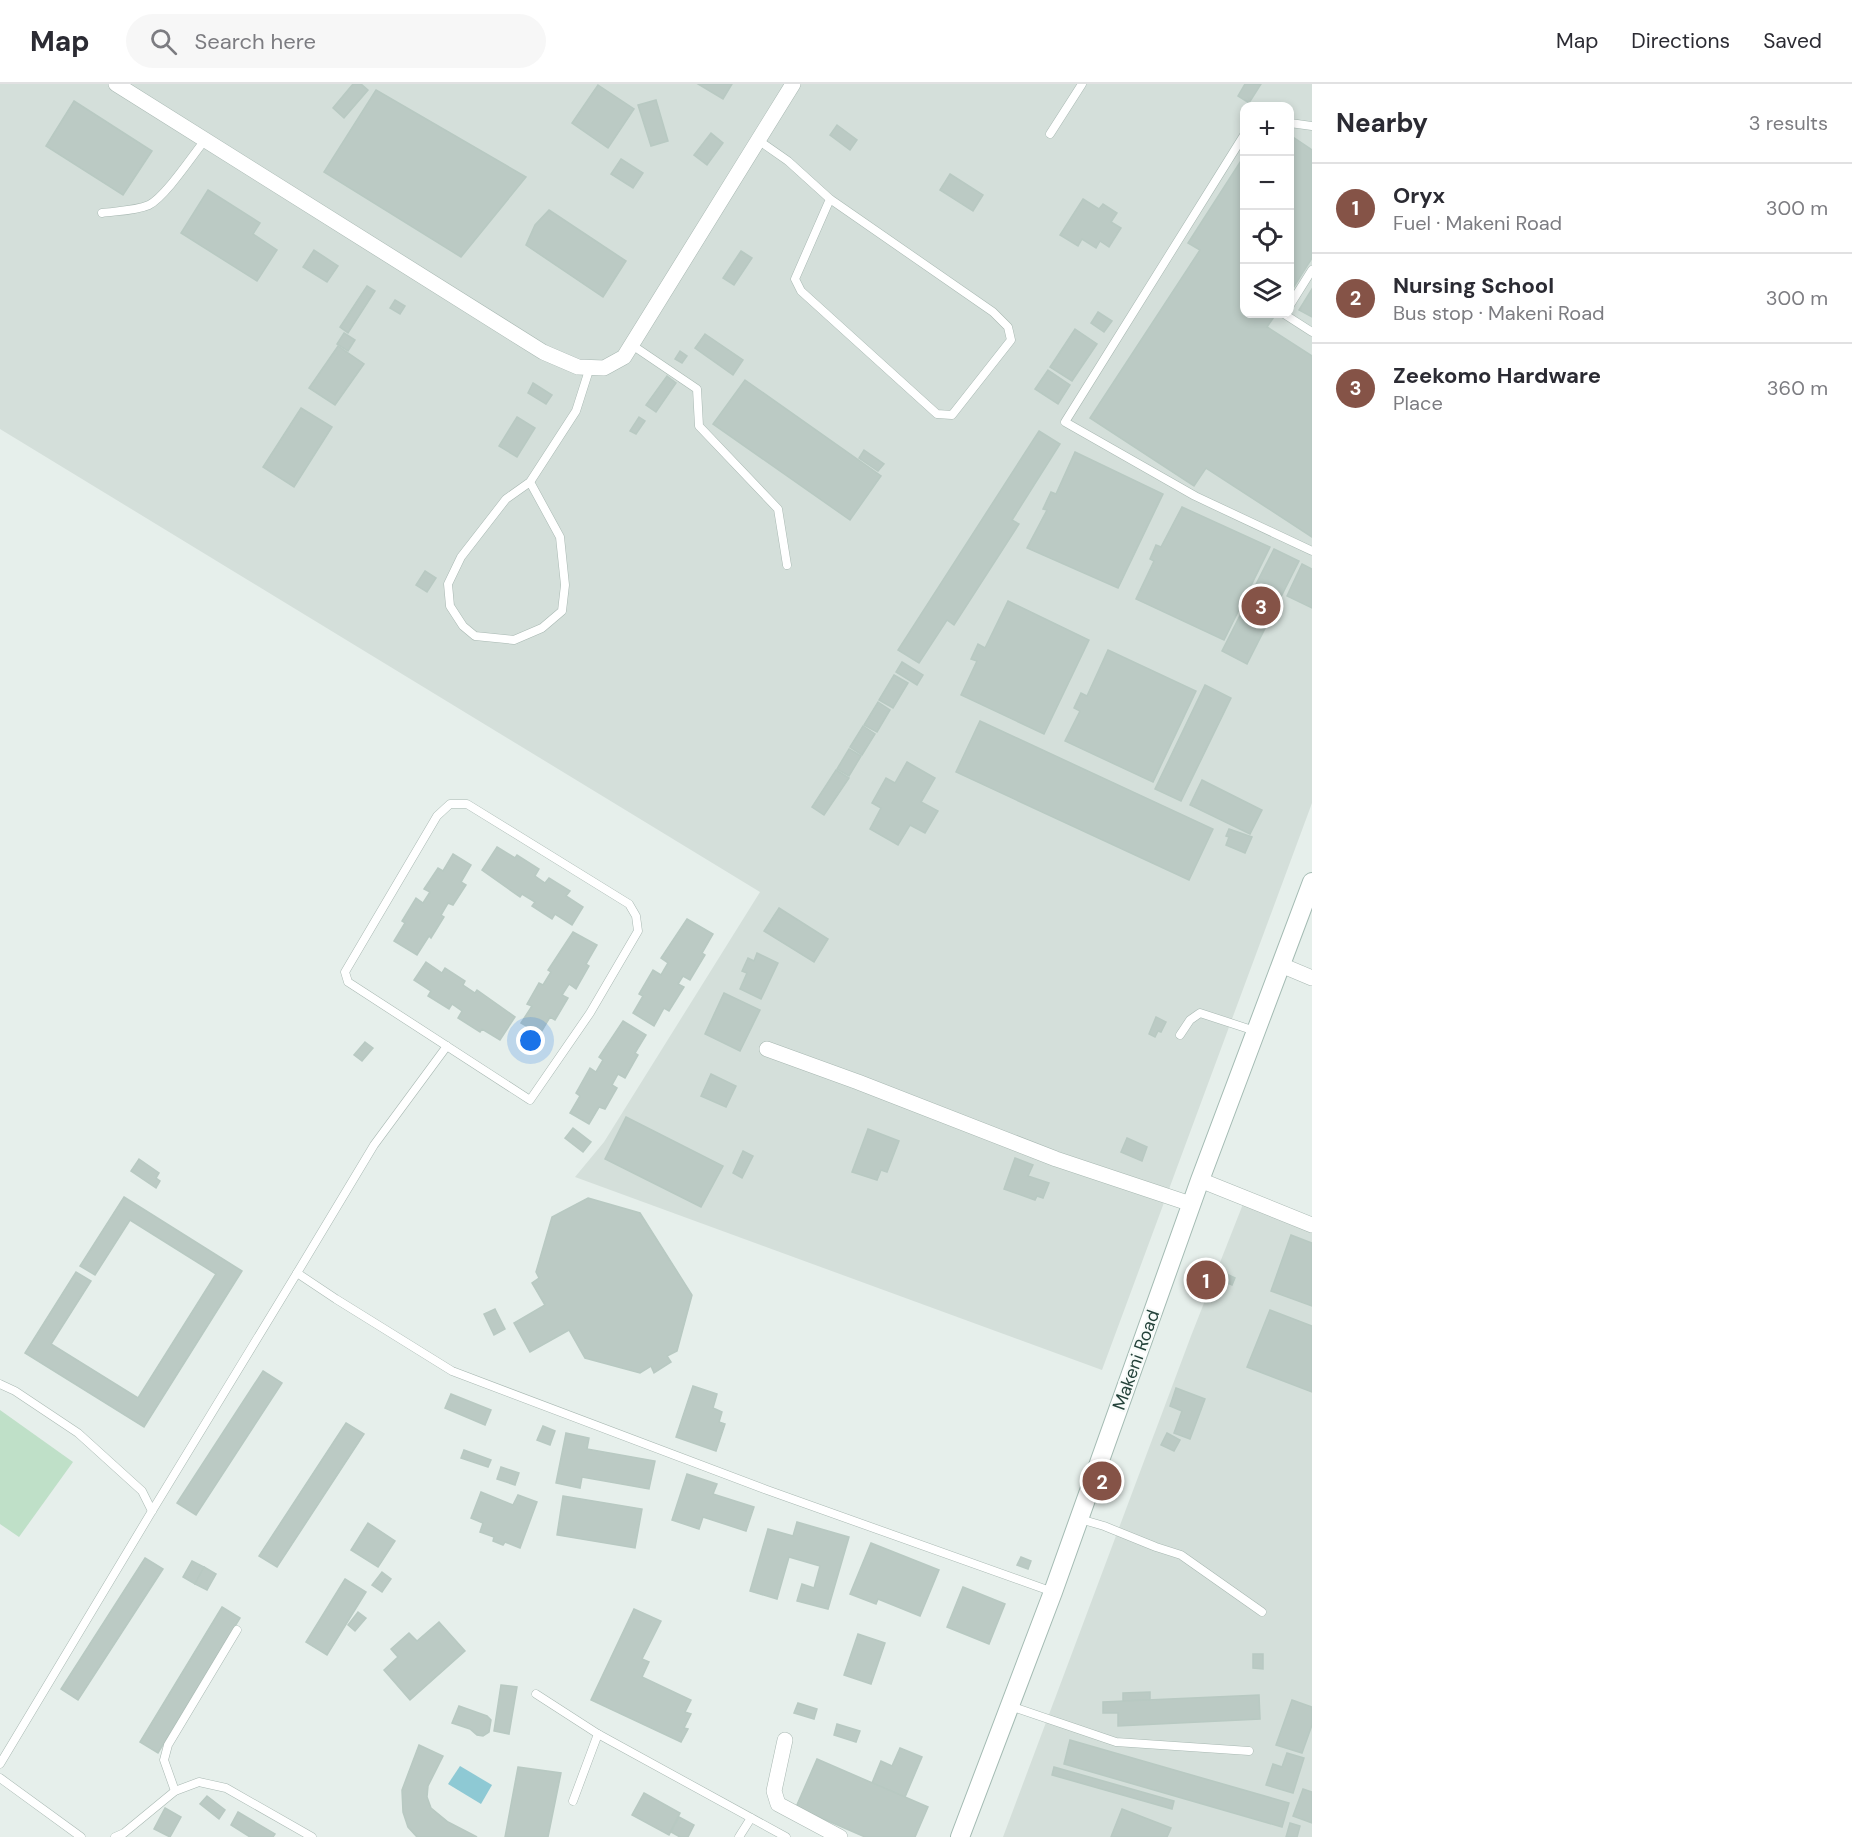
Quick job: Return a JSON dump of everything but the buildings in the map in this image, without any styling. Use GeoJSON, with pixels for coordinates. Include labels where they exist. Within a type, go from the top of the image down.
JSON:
{"type":"FeatureCollection","features":[{"type":"Feature","properties":{"kind":"main road","name":"Makeni Road"},"geometry":{"type":"LineString","coordinates":[[960,1837],[1053,1592],[1191,1204],[1312,882]]}},
{"type":"Feature","properties":{"kind":"street"},"geometry":{"type":"LineString","coordinates":[[116,84],[543,352],[578,367],[604,368],[624,357],[632,345],[793,84]]}},
{"type":"Feature","properties":{"kind":"street"},"geometry":{"type":"LineString","coordinates":[[1281,965],[1312,978]]}},
{"type":"Feature","properties":{"kind":"street"},"geometry":{"type":"LineString","coordinates":[[767,1049],[1056,1159],[1191,1204]]}},
{"type":"Feature","properties":{"kind":"street"},"geometry":{"type":"LineString","coordinates":[[1200,1180],[1312,1225]]}},
{"type":"Feature","properties":{"kind":"street"},"geometry":{"type":"LineString","coordinates":[[785,1740],[774,1791],[778,1804],[840,1837]]}},
{"type":"Feature","properties":{"kind":"lane"},"geometry":{"type":"LineString","coordinates":[[1050,134],[1082,84]]}},
{"type":"Feature","properties":{"kind":"lane"},"geometry":{"type":"LineString","coordinates":[[1294,124],[1312,126]]}},
{"type":"Feature","properties":{"kind":"lane"},"geometry":{"type":"LineString","coordinates":[[102,213],[139,208],[159,198],[205,140]]}},
{"type":"Feature","properties":{"kind":"lane"},"geometry":{"type":"LineString","coordinates":[[758,140],[788,162],[830,199],[993,312],[1008,327],[1011,340],[952,415],[937,414],[801,291],[795,279],[830,199]]}},
{"type":"Feature","properties":{"kind":"lane"},"geometry":{"type":"LineString","coordinates":[[1240,143],[1065,422],[1195,496],[1312,551]]}},
{"type":"Feature","properties":{"kind":"lane"},"geometry":{"type":"LineString","coordinates":[[1294,299],[1312,270]]}},
{"type":"Feature","properties":{"kind":"lane"},"geometry":{"type":"LineString","coordinates":[[1290,318],[1312,332]]}},
{"type":"Feature","properties":{"kind":"lane"},"geometry":{"type":"LineString","coordinates":[[632,345],[697,389],[699,426],[778,509],[788,565]]}},
{"type":"Feature","properties":{"kind":"lane"},"geometry":{"type":"LineString","coordinates":[[530,482],[560,537],[565,585],[562,611],[542,628],[514,640],[475,636],[463,626],[450,606],[448,584],[461,557],[506,499],[530,482],[576,411],[590,367]]}},
{"type":"Feature","properties":{"kind":"lane"},"geometry":{"type":"LineString","coordinates":[[450,804],[467,804],[629,904],[636,916],[638,931],[590,1013],[530,1100],[447,1046],[348,982],[345,972],[437,816],[450,804]]}},
{"type":"Feature","properties":{"kind":"lane"},"geometry":{"type":"LineString","coordinates":[[1180,1035],[1190,1020],[1200,1013],[1256,1032]]}},
{"type":"Feature","properties":{"kind":"lane"},"geometry":{"type":"LineString","coordinates":[[0,1764],[374,1145],[447,1046]]}},
{"type":"Feature","properties":{"kind":"lane"},"geometry":{"type":"LineString","coordinates":[[297,1273],[452,1371],[767,1490],[1053,1592]]}},
{"type":"Feature","properties":{"kind":"lane"},"geometry":{"type":"LineString","coordinates":[[0,1384],[15,1391],[78,1433],[142,1491],[152,1510]]}},
{"type":"Feature","properties":{"kind":"lane"},"geometry":{"type":"LineString","coordinates":[[1078,1519],[1104,1526],[1181,1555],[1262,1612]]}},
{"type":"Feature","properties":{"kind":"lane"},"geometry":{"type":"LineString","coordinates":[[175,1791],[164,1760],[168,1745],[237,1630]]}},
{"type":"Feature","properties":{"kind":"lane"},"geometry":{"type":"LineString","coordinates":[[536,1694],[598,1734],[786,1837]]}},
{"type":"Feature","properties":{"kind":"lane"},"geometry":{"type":"LineString","coordinates":[[1009,1706],[1116,1742],[1249,1751]]}},
{"type":"Feature","properties":{"kind":"lane"},"geometry":{"type":"LineString","coordinates":[[573,1801],[598,1734]]}},
{"type":"Feature","properties":{"kind":"lane"},"geometry":{"type":"LineString","coordinates":[[0,1778],[81,1837]]}},
{"type":"Feature","properties":{"kind":"lane"},"geometry":{"type":"LineString","coordinates":[[115,1837],[124,1833],[175,1791],[199,1782],[226,1788],[312,1837]]}},
{"type":"Feature","properties":{"kind":"lane"},"geometry":{"type":"LineString","coordinates":[[739,1837],[751,1818]]}},
{"type":"Feature","properties":{"kind":"shaded area"},"geometry":{"type":"Polygon","coordinates":[[[0,84],[1312,84],[1312,803],[1102,1370],[575,1177],[604,1142],[760,892],[0,429],[0,84]]]}},
{"type":"Feature","properties":{"kind":"shaded area"},"geometry":{"type":"Polygon","coordinates":[[[1245,1199],[1312,1227],[1312,1837],[1003,1837],[1191,1336],[1245,1199]]]}},
{"type":"Feature","properties":{"kind":"green space"},"geometry":{"type":"Polygon","coordinates":[[[0,1410],[73,1462],[19,1537],[0,1524],[0,1410]]]}},
{"type":"Feature","properties":{"kind":"water"},"geometry":{"type":"Polygon","coordinates":[[[460,1766],[492,1785],[481,1804],[448,1784],[460,1766]]]}},
{"type":"Feature","properties":{"kind":"place","name":"Zeekomo Hardware"},"geometry":{"type":"Point","coordinates":[1261,606]}},
{"type":"Feature","properties":{"kind":"place","name":"Oryx"},"geometry":{"type":"Point","coordinates":[1206,1280]}},
{"type":"Feature","properties":{"kind":"place","name":"Nursing School"},"geometry":{"type":"Point","coordinates":[1102,1481]}}]}
